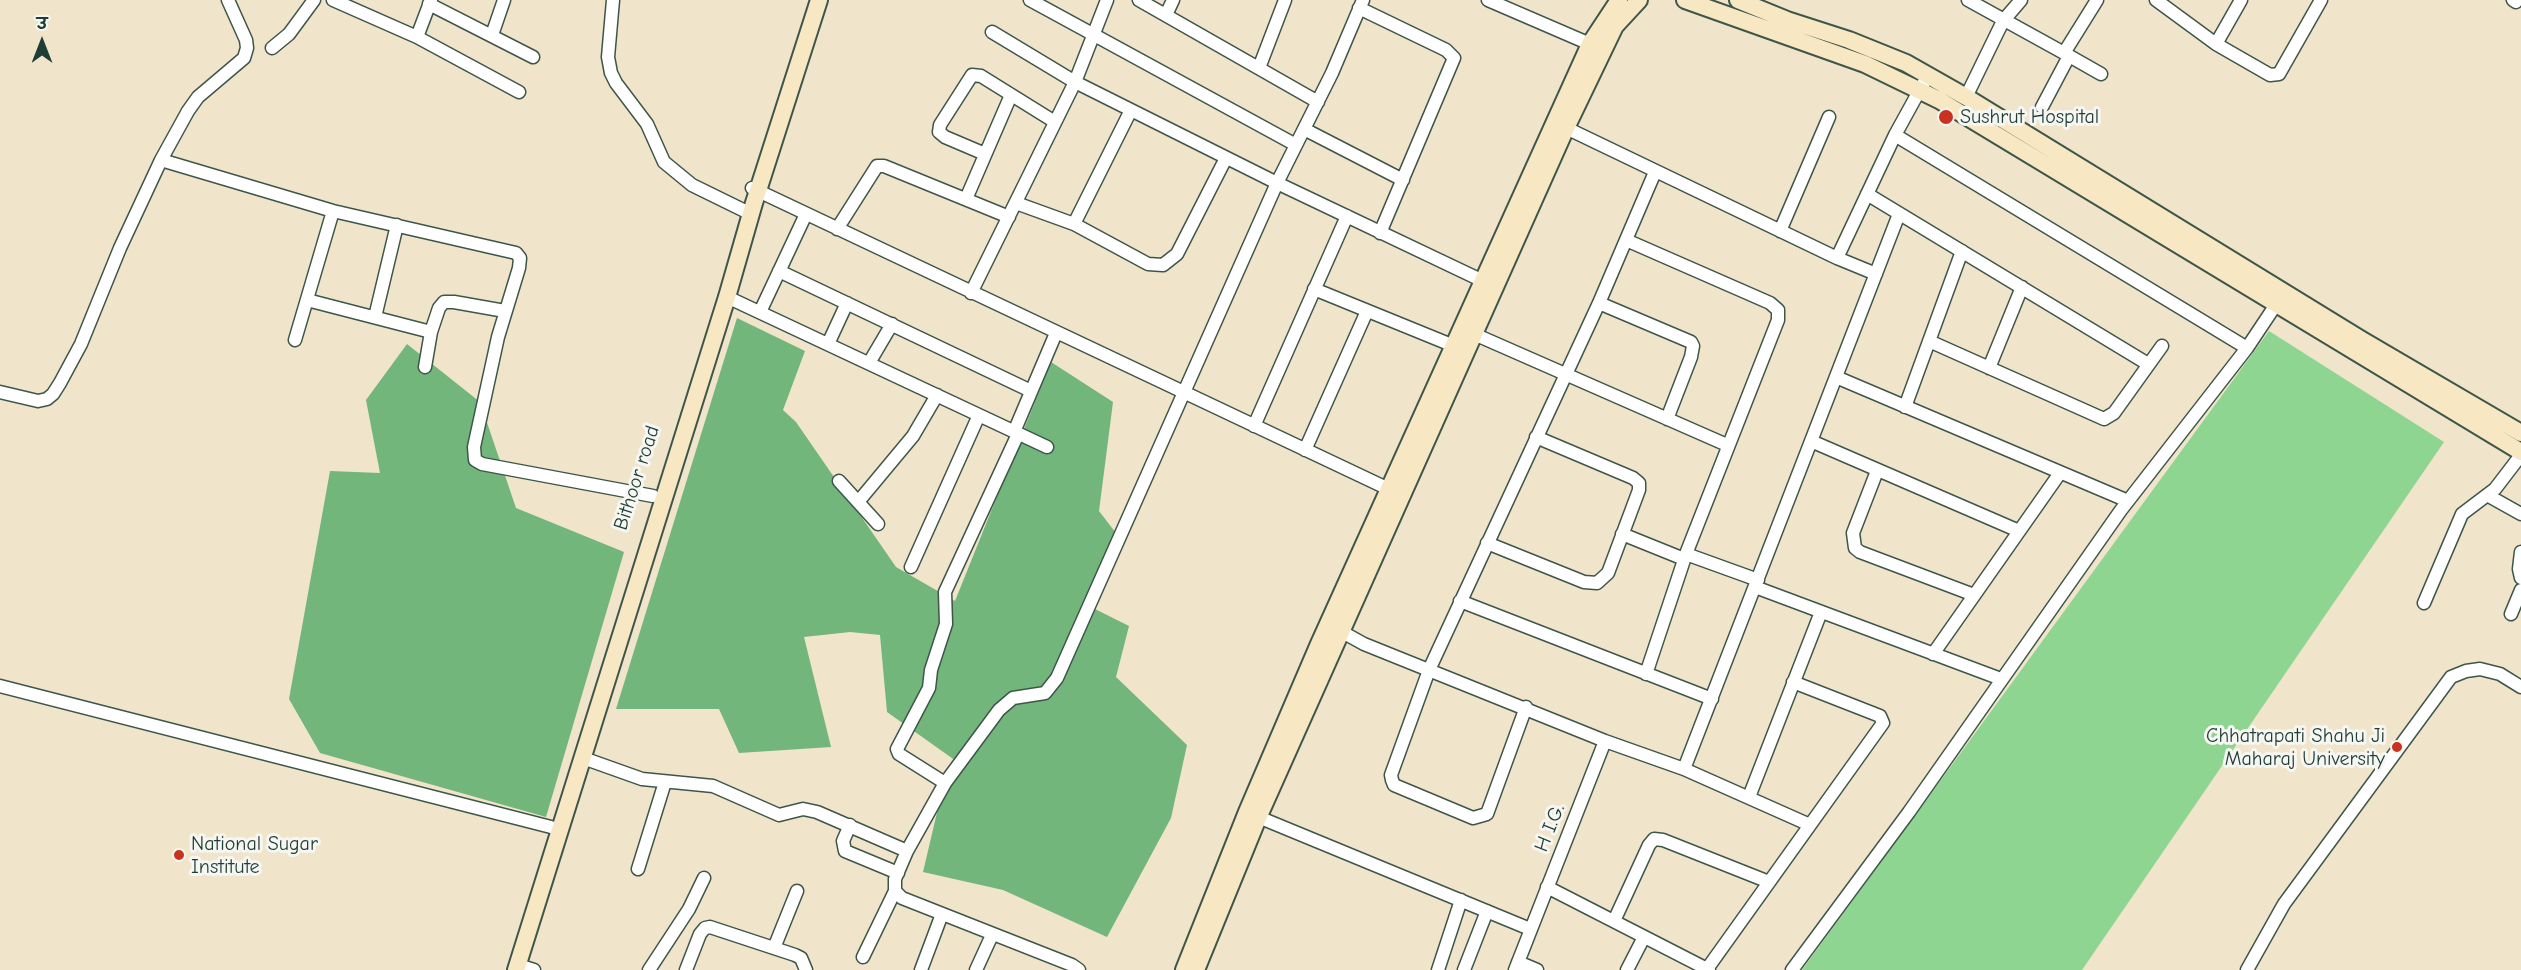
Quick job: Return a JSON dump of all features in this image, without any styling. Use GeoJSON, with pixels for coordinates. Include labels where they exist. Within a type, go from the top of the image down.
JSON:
{"type":"FeatureCollection","features":[{"type":"Feature","properties":{"kind":"street"},"geometry":{"type":"LineString","coordinates":[[0,392],[38,401],[47,399],[53,394],[81,344],[120,248],[161,160],[198,97],[239,65],[246,54],[246,40],[228,0]]}},
{"type":"Feature","properties":{"kind":"street"},"geometry":{"type":"LineString","coordinates":[[272,48],[289,33],[314,0]]}},
{"type":"Feature","properties":{"kind":"street"},"geometry":{"type":"LineString","coordinates":[[333,0],[417,37],[519,92]]}},
{"type":"Feature","properties":{"kind":"street"},"geometry":{"type":"LineString","coordinates":[[492,35],[504,0]]}},
{"type":"Feature","properties":{"kind":"street"},"geometry":{"type":"LineString","coordinates":[[613,0],[608,57],[610,73],[651,131],[664,162],[692,185],[745,211]]}},
{"type":"Feature","properties":{"kind":"street","name":"Bithoor road"},"geometry":{"type":"LineString","coordinates":[[514,968],[551,827],[653,496],[745,211],[755,189],[810,0]]}},
{"type":"Feature","properties":{"kind":"street"},"geometry":{"type":"LineString","coordinates":[[534,970],[514,968],[583,758],[727,297],[755,189],[819,0]]}},
{"type":"Feature","properties":{"kind":"street"},"geometry":{"type":"LineString","coordinates":[[1030,0],[1296,146]]}},
{"type":"Feature","properties":{"kind":"street"},"geometry":{"type":"LineString","coordinates":[[972,293],[1075,82],[1107,0]]}},
{"type":"Feature","properties":{"kind":"street"},"geometry":{"type":"LineString","coordinates":[[1139,0],[1317,102]]}},
{"type":"Feature","properties":{"kind":"street"},"geometry":{"type":"LineString","coordinates":[[1166,15],[1173,0]]}},
{"type":"Feature","properties":{"kind":"street"},"geometry":{"type":"LineString","coordinates":[[1258,68],[1285,0]]}},
{"type":"Feature","properties":{"kind":"street"},"geometry":{"type":"LineString","coordinates":[[1488,0],[1510,4],[1590,44]]}},
{"type":"Feature","properties":{"kind":"street"},"geometry":{"type":"LineString","coordinates":[[1685,0],[1966,97],[2521,453],[2499,485],[2466,509],[2457,522],[2424,603]]}},
{"type":"Feature","properties":{"kind":"street"},"geometry":{"type":"LineString","coordinates":[[1968,0],[2101,74]]}},
{"type":"Feature","properties":{"kind":"street"},"geometry":{"type":"LineString","coordinates":[[1966,97],[2003,21],[2021,0]]}},
{"type":"Feature","properties":{"kind":"street"},"geometry":{"type":"LineString","coordinates":[[2042,107],[2066,55],[2097,0]]}},
{"type":"Feature","properties":{"kind":"street"},"geometry":{"type":"LineString","coordinates":[[2156,0],[2216,44],[2270,75],[2279,74],[2321,0]]}},
{"type":"Feature","properties":{"kind":"street"},"geometry":{"type":"LineString","coordinates":[[2216,44],[2241,0]]}},
{"type":"Feature","properties":{"kind":"street"},"geometry":{"type":"LineString","coordinates":[[1184,970],[1396,492],[1474,334],[1560,125],[1590,44],[1631,1]]}},
{"type":"Feature","properties":{"kind":"street"},"geometry":{"type":"LineString","coordinates":[[1396,492],[1482,281],[1560,125],[1631,1]]}},
{"type":"Feature","properties":{"kind":"street"},"geometry":{"type":"LineString","coordinates":[[417,37],[430,2],[533,57]]}},
{"type":"Feature","properties":{"kind":"street"},"geometry":{"type":"LineString","coordinates":[[1748,2],[1890,55],[1924,82],[2287,304],[2362,340],[2521,433]]}},
{"type":"Feature","properties":{"kind":"street"},"geometry":{"type":"LineString","coordinates":[[863,957],[895,891],[898,873],[907,851],[945,783],[1005,704],[1018,697],[1038,695],[1051,688],[1277,183],[1305,129],[1361,4],[1446,50],[1454,58],[1380,232]]}},
{"type":"Feature","properties":{"kind":"street"},"geometry":{"type":"LineString","coordinates":[[992,32],[1075,82],[1277,183],[1482,281]]}},
{"type":"Feature","properties":{"kind":"street"},"geometry":{"type":"LineString","coordinates":[[985,154],[941,135],[939,132],[940,124],[972,75],[981,76],[1055,122]]}},
{"type":"Feature","properties":{"kind":"street"},"geometry":{"type":"LineString","coordinates":[[1837,258],[1895,135],[1924,82]]}},
{"type":"Feature","properties":{"kind":"street"},"geometry":{"type":"LineString","coordinates":[[966,200],[1011,95]]}},
{"type":"Feature","properties":{"kind":"street"},"geometry":{"type":"LineString","coordinates":[[1074,224],[1131,110]]}},
{"type":"Feature","properties":{"kind":"street"},"geometry":{"type":"LineString","coordinates":[[1780,231],[1829,117]]}},
{"type":"Feature","properties":{"kind":"street"},"geometry":{"type":"LineString","coordinates":[[1560,125],[1837,258],[1876,274]]}},
{"type":"Feature","properties":{"kind":"street"},"geometry":{"type":"LineString","coordinates":[[1305,129],[1403,180]]}},
{"type":"Feature","properties":{"kind":"street"},"geometry":{"type":"LineString","coordinates":[[1895,135],[2247,348]]}},
{"type":"Feature","properties":{"kind":"street"},"geometry":{"type":"LineString","coordinates":[[1016,203],[1074,224],[1148,264],[1163,265],[1177,254],[1226,158]]}},
{"type":"Feature","properties":{"kind":"street"},"geometry":{"type":"LineString","coordinates":[[161,160],[333,211],[516,253],[520,258],[519,268],[505,311],[474,447],[475,460],[482,464],[653,496]]}},
{"type":"Feature","properties":{"kind":"street"},"geometry":{"type":"LineString","coordinates":[[837,229],[877,166],[884,166],[1009,217]]}},
{"type":"Feature","properties":{"kind":"street"},"geometry":{"type":"LineString","coordinates":[[1526,707],[1487,814],[1473,818],[1394,785],[1391,775],[1429,670],[1599,303],[1655,172]]}},
{"type":"Feature","properties":{"kind":"street"},"geometry":{"type":"LineString","coordinates":[[755,189],[1396,492]]}},
{"type":"Feature","properties":{"kind":"street"},"geometry":{"type":"LineString","coordinates":[[1867,194],[2148,364]]}},
{"type":"Feature","properties":{"kind":"street"},"geometry":{"type":"LineString","coordinates":[[295,340],[333,211]]}},
{"type":"Feature","properties":{"kind":"street"},"geometry":{"type":"LineString","coordinates":[[760,312],[806,214]]}},
{"type":"Feature","properties":{"kind":"street"},"geometry":{"type":"LineString","coordinates":[[1684,769],[1899,214]]}},
{"type":"Feature","properties":{"kind":"street"},"geometry":{"type":"LineString","coordinates":[[1254,426],[1347,216]]}},
{"type":"Feature","properties":{"kind":"street"},"geometry":{"type":"LineString","coordinates":[[375,317],[397,225]]}},
{"type":"Feature","properties":{"kind":"street"},"geometry":{"type":"LineString","coordinates":[[1626,240],[1776,307],[1778,320],[1685,556],[1646,674]]}},
{"type":"Feature","properties":{"kind":"street"},"geometry":{"type":"LineString","coordinates":[[1905,407],[1962,251]]}},
{"type":"Feature","properties":{"kind":"street"},"geometry":{"type":"LineString","coordinates":[[779,271],[1031,392]]}},
{"type":"Feature","properties":{"kind":"street"},"geometry":{"type":"LineString","coordinates":[[1989,368],[2022,287]]}},
{"type":"Feature","properties":{"kind":"street"},"geometry":{"type":"LineString","coordinates":[[1314,289],[1454,346]]}},
{"type":"Feature","properties":{"kind":"street"},"geometry":{"type":"LineString","coordinates":[[727,297],[1047,447]]}},
{"type":"Feature","properties":{"kind":"street"},"geometry":{"type":"LineString","coordinates":[[307,300],[431,332]]}},
{"type":"Feature","properties":{"kind":"street"},"geometry":{"type":"LineString","coordinates":[[425,367],[431,332],[444,302],[505,311]]}},
{"type":"Feature","properties":{"kind":"street"},"geometry":{"type":"LineString","coordinates":[[828,344],[847,303]]}},
{"type":"Feature","properties":{"kind":"street"},"geometry":{"type":"LineString","coordinates":[[1599,303],[1691,342],[1693,346],[1691,357],[1667,419]]}},
{"type":"Feature","properties":{"kind":"street"},"geometry":{"type":"LineString","coordinates":[[1792,970],[1909,812],[2128,501],[2247,348],[2287,304]]}},
{"type":"Feature","properties":{"kind":"street"},"geometry":{"type":"LineString","coordinates":[[1305,450],[1367,311]]}},
{"type":"Feature","properties":{"kind":"street"},"geometry":{"type":"LineString","coordinates":[[869,363],[892,324]]}},
{"type":"Feature","properties":{"kind":"street"},"geometry":{"type":"LineString","coordinates":[[945,783],[899,754],[897,749],[928,688],[931,670],[946,624],[945,592],[1016,433],[1056,333]]}},
{"type":"Feature","properties":{"kind":"street"},"geometry":{"type":"LineString","coordinates":[[1474,334],[1727,445]]}},
{"type":"Feature","properties":{"kind":"street"},"geometry":{"type":"LineString","coordinates":[[1929,340],[2104,419],[2114,413],[2162,345]]}},
{"type":"Feature","properties":{"kind":"street"},"geometry":{"type":"LineString","coordinates":[[1836,377],[2128,501]]}},
{"type":"Feature","properties":{"kind":"street"},"geometry":{"type":"LineString","coordinates":[[858,502],[913,436],[937,395]]}},
{"type":"Feature","properties":{"kind":"street"},"geometry":{"type":"LineString","coordinates":[[911,567],[979,415]]}},
{"type":"Feature","properties":{"kind":"street"},"geometry":{"type":"LineString","coordinates":[[1487,543],[1594,584],[1601,582],[1608,573],[1639,490],[1637,481],[1536,437]]}},
{"type":"Feature","properties":{"kind":"street"},"geometry":{"type":"LineString","coordinates":[[1811,441],[2019,531]]}},
{"type":"Feature","properties":{"kind":"street"},"geometry":{"type":"LineString","coordinates":[[1877,471],[1853,533],[1855,548],[1860,552],[1974,595]]}},
{"type":"Feature","properties":{"kind":"street"},"geometry":{"type":"LineString","coordinates":[[1933,654],[2060,473]]}},
{"type":"Feature","properties":{"kind":"street"},"geometry":{"type":"LineString","coordinates":[[839,480],[878,524]]}},
{"type":"Feature","properties":{"kind":"street"},"geometry":{"type":"LineString","coordinates":[[2487,495],[2521,514]]}},
{"type":"Feature","properties":{"kind":"street"},"geometry":{"type":"LineString","coordinates":[[1623,534],[1756,583],[1821,612],[2001,679]]}},
{"type":"Feature","properties":{"kind":"street"},"geometry":{"type":"LineString","coordinates":[[2521,552],[2519,569],[2521,578]]}},
{"type":"Feature","properties":{"kind":"street"},"geometry":{"type":"LineString","coordinates":[[2511,614],[2521,590]]}},
{"type":"Feature","properties":{"kind":"street"},"geometry":{"type":"LineString","coordinates":[[1460,601],[1712,699]]}},
{"type":"Feature","properties":{"kind":"street"},"geometry":{"type":"LineString","coordinates":[[1749,797],[1821,612]]}},
{"type":"Feature","properties":{"kind":"street"},"geometry":{"type":"LineString","coordinates":[[1335,628],[1429,670],[1526,707],[1605,741],[1684,769],[1810,825]]}},
{"type":"Feature","properties":{"kind":"street"},"geometry":{"type":"LineString","coordinates":[[2247,970],[2265,935],[2301,879],[2451,677],[2480,669],[2500,674],[2521,687]]}},
{"type":"Feature","properties":{"kind":"street"},"geometry":{"type":"LineString","coordinates":[[1547,886],[1708,970],[1881,729],[1883,719],[1880,716],[1793,682]]}},
{"type":"Feature","properties":{"kind":"street"},"geometry":{"type":"LineString","coordinates":[[0,686],[551,827]]}},
{"type":"Feature","properties":{"kind":"street","name":"H I.G."},"geometry":{"type":"LineString","coordinates":[[1516,966],[1605,741]]}},
{"type":"Feature","properties":{"kind":"street"},"geometry":{"type":"LineString","coordinates":[[583,758],[642,779],[705,784],[722,789],[772,812],[785,815],[803,809],[809,810],[850,825],[907,851]]}},
{"type":"Feature","properties":{"kind":"street"},"geometry":{"type":"LineString","coordinates":[[638,869],[665,782]]}},
{"type":"Feature","properties":{"kind":"street"},"geometry":{"type":"LineString","coordinates":[[1253,815],[1530,929]]}},
{"type":"Feature","properties":{"kind":"street"},"geometry":{"type":"LineString","coordinates":[[1196,970],[1253,815]]}},
{"type":"Feature","properties":{"kind":"street"},"geometry":{"type":"LineString","coordinates":[[850,825],[843,841],[845,851],[898,873]]}},
{"type":"Feature","properties":{"kind":"street"},"geometry":{"type":"LineString","coordinates":[[1614,921],[1648,845],[1654,839],[1663,840],[1769,882]]}},
{"type":"Feature","properties":{"kind":"street"},"geometry":{"type":"LineString","coordinates":[[649,970],[689,909],[704,878]]}},
{"type":"Feature","properties":{"kind":"street"},"geometry":{"type":"LineString","coordinates":[[774,948],[797,891]]}},
{"type":"Feature","properties":{"kind":"street"},"geometry":{"type":"LineString","coordinates":[[895,891],[902,898],[1073,968]]}},
{"type":"Feature","properties":{"kind":"street"},"geometry":{"type":"LineString","coordinates":[[1439,970],[1461,900]]}},
{"type":"Feature","properties":{"kind":"street"},"geometry":{"type":"LineString","coordinates":[[1464,970],[1487,911]]}},
{"type":"Feature","properties":{"kind":"street"},"geometry":{"type":"LineString","coordinates":[[921,970],[942,914]]}},
{"type":"Feature","properties":{"kind":"street"},"geometry":{"type":"LineString","coordinates":[[686,970],[700,934],[705,928],[714,927],[801,958],[806,970]]}},
{"type":"Feature","properties":{"kind":"street"},"geometry":{"type":"LineString","coordinates":[[976,970],[992,935]]}},
{"type":"Feature","properties":{"kind":"street"},"geometry":{"type":"LineString","coordinates":[[1628,970],[1644,937]]}},
{"type":"Feature","properties":{"kind":"street"},"geometry":{"type":"LineString","coordinates":[[1516,966],[1537,970]]}},
{"type":"Feature","properties":{"kind":"green space"},"geometry":{"type":"Polygon","coordinates":[[[737,318],[805,351],[783,410],[796,422],[896,567],[955,601],[1051,362],[1113,402],[1099,511],[1119,537],[1091,607],[1129,626],[1116,677],[1187,745],[1171,818],[1107,937],[1003,890],[923,872],[943,787],[956,761],[887,712],[880,635],[850,632],[804,637],[831,747],[739,753],[719,709],[616,709],[737,318]]]}},
{"type":"Feature","properties":{"kind":"green space"},"geometry":{"type":"Polygon","coordinates":[[[2269,331],[2444,442],[2082,970],[1802,970],[2269,331]]]}},
{"type":"Feature","properties":{"kind":"green space"},"geometry":{"type":"Polygon","coordinates":[[[407,344],[480,402],[516,508],[624,552],[546,817],[320,753],[289,699],[330,471],[380,473],[366,400],[407,344]]]}},
{"type":"Feature","properties":{"kind":"place","name":"Sushrut Hospital"},"geometry":{"type":"Point","coordinates":[1946,117]}},
{"type":"Feature","properties":{"kind":"place","name":"Chhatrapati Shahu Ji Maharaj University"},"geometry":{"type":"Point","coordinates":[2397,747]}},
{"type":"Feature","properties":{"kind":"place","name":"National Sugar Institute"},"geometry":{"type":"Point","coordinates":[179,855]}}]}
